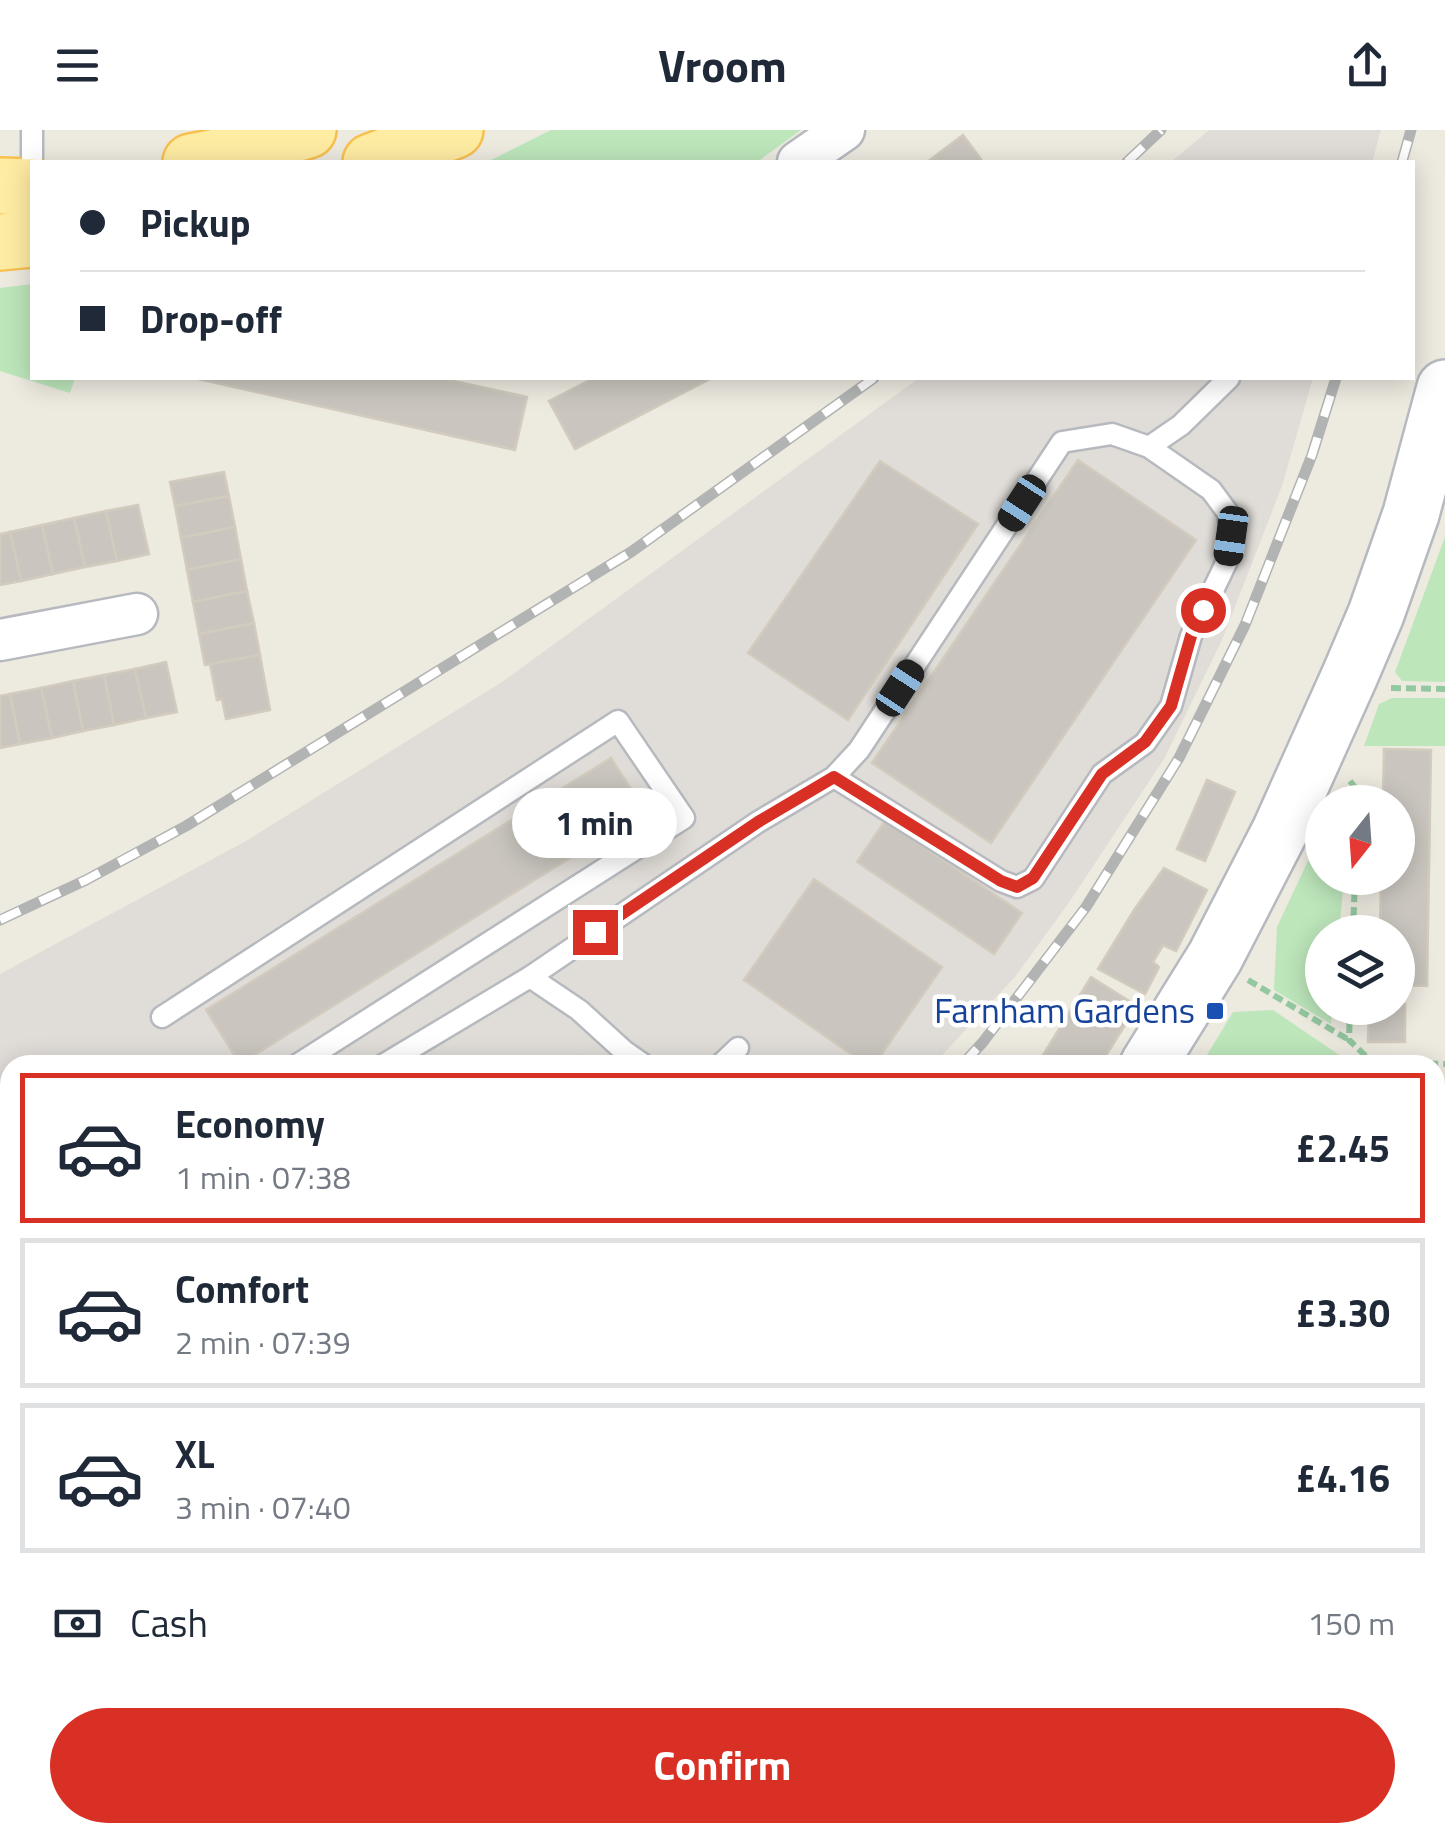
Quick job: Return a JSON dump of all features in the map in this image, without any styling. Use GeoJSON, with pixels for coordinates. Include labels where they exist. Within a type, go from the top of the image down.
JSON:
{"type":"FeatureCollection","features":[{"type":"Feature","properties":{"kind":"main road"},"geometry":{"type":"LineString","coordinates":[[212,160],[308,130]]}},
{"type":"Feature","properties":{"kind":"main road"},"geometry":{"type":"LineString","coordinates":[[376,160],[455,130]]}},
{"type":"Feature","properties":{"kind":"main road"},"geometry":{"type":"LineString","coordinates":[[0,186],[30,186]]}},
{"type":"Feature","properties":{"kind":"main road"},"geometry":{"type":"LineString","coordinates":[[0,242],[30,240]]}},
{"type":"Feature","properties":{"kind":"main road"},"geometry":{"type":"LineString","coordinates":[[1154,1055],[1223,941],[1280,831],[1350,674],[1412,514],[1445,388]]}},
{"type":"Feature","properties":{"kind":"street"},"geometry":{"type":"LineString","coordinates":[[801,160],[844,130]]}},
{"type":"Feature","properties":{"kind":"street"},"geometry":{"type":"LineString","coordinates":[[0,640],[137,614]]}},
{"type":"Feature","properties":{"kind":"lane"},"geometry":{"type":"LineString","coordinates":[[32,130],[32,160]]}},
{"type":"Feature","properties":{"kind":"lane"},"geometry":{"type":"LineString","coordinates":[[1148,447],[1181,425],[1227,380]]}},
{"type":"Feature","properties":{"kind":"lane"},"geometry":{"type":"LineString","coordinates":[[400,1055],[530,977],[758,822],[834,777],[859,750],[1062,442],[1112,434],[1148,447],[1212,490],[1228,513],[1228,558],[1191,636],[1171,706],[1145,742],[1102,774],[1033,878],[1017,887],[1001,881],[834,777]]}},
{"type":"Feature","properties":{"kind":"lane"},"geometry":{"type":"LineString","coordinates":[[162,1017],[618,721],[684,818],[313,1055]]}},
{"type":"Feature","properties":{"kind":"lane"},"geometry":{"type":"LineString","coordinates":[[530,977],[579,1010],[630,1055]]}},
{"type":"Feature","properties":{"kind":"lane"},"geometry":{"type":"LineString","coordinates":[[731,1055],[738,1048]]}},
{"type":"Feature","properties":{"kind":"path"},"geometry":{"type":"LineString","coordinates":[[1379,688],[1445,689]]}},
{"type":"Feature","properties":{"kind":"path"},"geometry":{"type":"LineString","coordinates":[[1243,976],[1349,1040],[1363,1055]]}},
{"type":"Feature","properties":{"kind":"path"},"geometry":{"type":"LineString","coordinates":[[1349,1025],[1349,1040]]}},
{"type":"Feature","properties":{"kind":"shaded area"},"geometry":{"type":"Polygon","coordinates":[[[1209,130],[1381,130],[1373,160],[1173,160],[1209,130]]]}},
{"type":"Feature","properties":{"kind":"shaded area"},"geometry":{"type":"Polygon","coordinates":[[[916,380],[1312,380],[1282,486],[1222,640],[1164,759],[1015,977],[942,1055],[0,1055],[0,974],[246,841],[502,682],[916,380]]]}},
{"type":"Feature","properties":{"kind":"green space"},"geometry":{"type":"Polygon","coordinates":[[[551,130],[801,130],[760,160],[491,160],[551,130]]]}},
{"type":"Feature","properties":{"kind":"green space"},"geometry":{"type":"Polygon","coordinates":[[[30,284],[30,380],[74,380],[70,393],[0,371],[0,288],[30,284]]]}},
{"type":"Feature","properties":{"kind":"green space"},"geometry":{"type":"Polygon","coordinates":[[[1445,537],[1445,682],[1402,681],[1395,672],[1445,537]]]}},
{"type":"Feature","properties":{"kind":"green space"},"geometry":{"type":"Polygon","coordinates":[[[1392,698],[1445,698],[1445,746],[1364,746],[1379,704],[1392,698]]]}},
{"type":"Feature","properties":{"kind":"green space"},"geometry":{"type":"Polygon","coordinates":[[[1305,867],[1305,895],[1342,895],[1341,915],[1305,915],[1305,1008],[1274,990],[1277,927],[1305,867]]]}},
{"type":"Feature","properties":{"kind":"green space"},"geometry":{"type":"Polygon","coordinates":[[[1273,1010],[1339,1055],[1207,1055],[1233,1012],[1273,1010]]]}},
{"type":"Feature","properties":{"kind":"building"},"geometry":{"type":"Polygon","coordinates":[[[963,135],[982,160],[930,160],[963,135]]]}},
{"type":"Feature","properties":{"kind":"building"},"geometry":{"type":"Polygon","coordinates":[[[203,380],[449,380],[527,397],[515,450],[203,380]]]}},
{"type":"Feature","properties":{"kind":"building"},"geometry":{"type":"Polygon","coordinates":[[[590,380],[708,380],[575,449],[549,401],[590,380]]]}},
{"type":"Feature","properties":{"kind":"building"},"geometry":{"type":"Polygon","coordinates":[[[1078,460],[1196,540],[991,843],[872,763],[1078,460]]]}},
{"type":"Feature","properties":{"kind":"building"},"geometry":{"type":"Polygon","coordinates":[[[880,461],[978,524],[848,720],[748,653],[880,461]]]}},
{"type":"Feature","properties":{"kind":"building"},"geometry":{"type":"Polygon","coordinates":[[[224,472],[229,496],[175,506],[170,482],[224,472]]]}},
{"type":"Feature","properties":{"kind":"building"},"geometry":{"type":"Polygon","coordinates":[[[229,496],[235,527],[181,538],[175,506],[229,496]]]}},
{"type":"Feature","properties":{"kind":"building"},"geometry":{"type":"Polygon","coordinates":[[[138,505],[149,554],[117,561],[106,511],[138,505]]]}},
{"type":"Feature","properties":{"kind":"building"},"geometry":{"type":"Polygon","coordinates":[[[106,511],[117,561],[85,567],[74,518],[106,511]]]}},
{"type":"Feature","properties":{"kind":"building"},"geometry":{"type":"Polygon","coordinates":[[[74,518],[85,567],[53,574],[42,525],[74,518]]]}},
{"type":"Feature","properties":{"kind":"building"},"geometry":{"type":"Polygon","coordinates":[[[42,525],[53,574],[21,581],[10,532],[42,525]]]}},
{"type":"Feature","properties":{"kind":"building"},"geometry":{"type":"Polygon","coordinates":[[[235,527],[241,559],[187,570],[181,538],[235,527]]]}},
{"type":"Feature","properties":{"kind":"building"},"geometry":{"type":"Polygon","coordinates":[[[10,532],[21,581],[0,585],[0,534],[10,532]]]}},
{"type":"Feature","properties":{"kind":"building"},"geometry":{"type":"Polygon","coordinates":[[[241,559],[247,591],[193,602],[187,570],[241,559]]]}},
{"type":"Feature","properties":{"kind":"building"},"geometry":{"type":"Polygon","coordinates":[[[247,591],[254,623],[199,634],[193,602],[247,591]]]}},
{"type":"Feature","properties":{"kind":"building"},"geometry":{"type":"Polygon","coordinates":[[[254,623],[260,655],[205,665],[199,634],[254,623]]]}},
{"type":"Feature","properties":{"kind":"building"},"geometry":{"type":"Polygon","coordinates":[[[260,655],[270,710],[226,719],[222,699],[217,700],[210,664],[260,655]]]}},
{"type":"Feature","properties":{"kind":"building"},"geometry":{"type":"Polygon","coordinates":[[[166,662],[177,712],[146,718],[135,669],[166,662]]]}},
{"type":"Feature","properties":{"kind":"building"},"geometry":{"type":"Polygon","coordinates":[[[135,669],[146,718],[114,725],[104,675],[135,669]]]}},
{"type":"Feature","properties":{"kind":"building"},"geometry":{"type":"Polygon","coordinates":[[[104,675],[114,725],[83,731],[73,681],[104,675]]]}},
{"type":"Feature","properties":{"kind":"building"},"geometry":{"type":"Polygon","coordinates":[[[73,681],[83,731],[52,738],[41,688],[73,681]]]}},
{"type":"Feature","properties":{"kind":"building"},"geometry":{"type":"Polygon","coordinates":[[[41,688],[52,738],[20,744],[10,694],[41,688]]]}},
{"type":"Feature","properties":{"kind":"building"},"geometry":{"type":"Polygon","coordinates":[[[10,694],[20,744],[0,748],[0,696],[10,694]]]}},
{"type":"Feature","properties":{"kind":"building"},"geometry":{"type":"Polygon","coordinates":[[[1384,749],[1431,750],[1427,986],[1415,986],[1415,915],[1380,915],[1381,895],[1415,895],[1415,785],[1383,785],[1384,749]]]}},
{"type":"Feature","properties":{"kind":"building"},"geometry":{"type":"Polygon","coordinates":[[[611,758],[645,811],[254,1055],[234,1055],[206,1010],[611,758]]]}},
{"type":"Feature","properties":{"kind":"building"},"geometry":{"type":"Polygon","coordinates":[[[1207,780],[1235,792],[1205,861],[1177,849],[1207,780]]]}},
{"type":"Feature","properties":{"kind":"building"},"geometry":{"type":"Polygon","coordinates":[[[885,821],[1022,913],[994,954],[857,862],[885,821]]]}},
{"type":"Feature","properties":{"kind":"building"},"geometry":{"type":"Polygon","coordinates":[[[1164,868],[1207,890],[1176,951],[1163,945],[1153,962],[1159,967],[1145,994],[1098,969],[1164,868]]]}},
{"type":"Feature","properties":{"kind":"building"},"geometry":{"type":"Polygon","coordinates":[[[814,879],[942,967],[881,1055],[853,1055],[744,980],[814,879]]]}},
{"type":"Feature","properties":{"kind":"building"},"geometry":{"type":"Polygon","coordinates":[[[1091,977],[1137,1006],[1106,1055],[1043,1055],[1091,977]]]}},
{"type":"Feature","properties":{"kind":"building"},"geometry":{"type":"Polygon","coordinates":[[[1368,1025],[1405,1025],[1405,1042],[1368,1042],[1368,1025]]]}},
{"type":"Feature","properties":{"kind":"railway"},"geometry":{"type":"LineString","coordinates":[[1129,160],[1161,130]]}},
{"type":"Feature","properties":{"kind":"railway"},"geometry":{"type":"LineString","coordinates":[[1403,160],[1411,130]]}},
{"type":"Feature","properties":{"kind":"railway"},"geometry":{"type":"LineString","coordinates":[[0,920],[86,880],[186,826],[631,552],[871,380]]}},
{"type":"Feature","properties":{"kind":"railway"},"geometry":{"type":"LineString","coordinates":[[971,1055],[1086,907],[1179,758],[1245,625],[1312,455],[1335,380]]}},
{"type":"Feature","properties":{"kind":"place","name":"Farnham Gardens"},"geometry":{"type":"Point","coordinates":[1215,1011]}},
{"type":"Feature","properties":{"kind":"route"},"geometry":{"type":"LineString","coordinates":[[595,932],[758,822],[834,777],[1001,881],[1017,887],[1033,878],[1102,774],[1145,742],[1171,706],[1191,636],[1203,610]]}}]}
